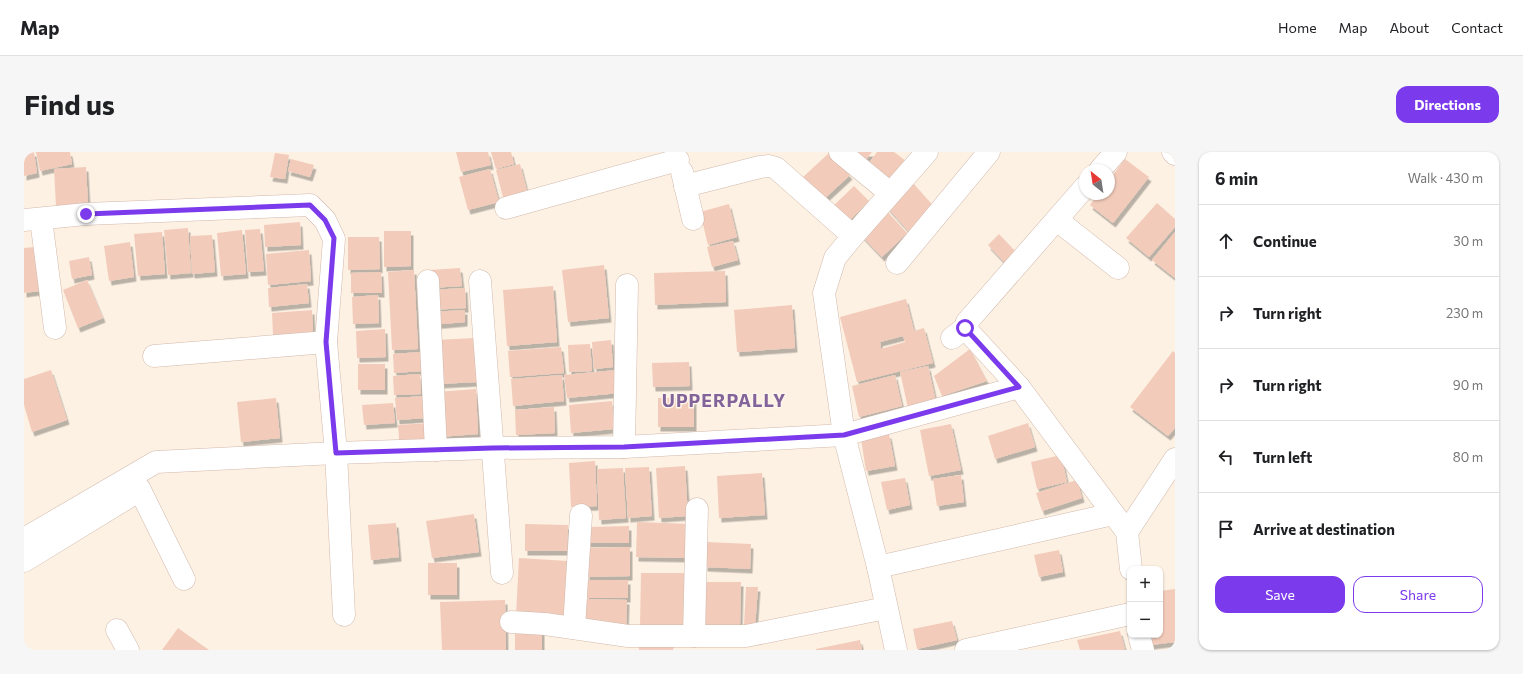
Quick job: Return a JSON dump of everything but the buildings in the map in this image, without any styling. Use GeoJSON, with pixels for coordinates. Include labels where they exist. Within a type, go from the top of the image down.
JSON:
{"type":"FeatureCollection","features":[{"type":"Feature","properties":{"kind":"street"},"geometry":{"type":"LineString","coordinates":[[840,152],[890,193]]}},
{"type":"Feature","properties":{"kind":"street"},"geometry":{"type":"LineString","coordinates":[[896,650],[878,567],[844,435],[824,293],[835,258],[927,152]]}},
{"type":"Feature","properties":{"kind":"street"},"geometry":{"type":"LineString","coordinates":[[897,263],[989,152]]}},
{"type":"Feature","properties":{"kind":"street"},"geometry":{"type":"LineString","coordinates":[[1105,164],[1116,152]]}},
{"type":"Feature","properties":{"kind":"street"},"geometry":{"type":"LineString","coordinates":[[506,208],[677,156],[693,219]]}},
{"type":"Feature","properties":{"kind":"street"},"geometry":{"type":"LineString","coordinates":[[685,186],[760,167],[769,166],[776,168],[853,236]]}},
{"type":"Feature","properties":{"kind":"street"},"geometry":{"type":"LineString","coordinates":[[1079,194],[959,333],[1019,387],[1127,532],[1130,566]]}},
{"type":"Feature","properties":{"kind":"street"},"geometry":{"type":"LineString","coordinates":[[55,328],[32,220],[86,214],[310,205],[325,220],[334,238],[326,342],[336,453],[344,615]]}},
{"type":"Feature","properties":{"kind":"street"},"geometry":{"type":"LineString","coordinates":[[1056,220],[1118,268]]}},
{"type":"Feature","properties":{"kind":"street"},"geometry":{"type":"LineString","coordinates":[[428,281],[436,450]]}},
{"type":"Feature","properties":{"kind":"street"},"geometry":{"type":"LineString","coordinates":[[480,281],[502,573]]}},
{"type":"Feature","properties":{"kind":"street"},"geometry":{"type":"LineString","coordinates":[[624,447],[627,285]]}},
{"type":"Feature","properties":{"kind":"street"},"geometry":{"type":"LineString","coordinates":[[154,356],[326,342]]}},
{"type":"Feature","properties":{"kind":"street"},"geometry":{"type":"LineString","coordinates":[[24,561],[136,483],[156,462],[336,453],[492,448],[624,447],[844,435],[1019,387]]}},
{"type":"Feature","properties":{"kind":"street"},"geometry":{"type":"LineString","coordinates":[[1127,532],[1175,459]]}},
{"type":"Feature","properties":{"kind":"street"},"geometry":{"type":"LineString","coordinates":[[24,539],[136,483]]}},
{"type":"Feature","properties":{"kind":"street"},"geometry":{"type":"LineString","coordinates":[[136,483],[184,579]]}},
{"type":"Feature","properties":{"kind":"street"},"geometry":{"type":"LineString","coordinates":[[694,636],[697,509]]}},
{"type":"Feature","properties":{"kind":"street"},"geometry":{"type":"LineString","coordinates":[[878,567],[1113,514]]}},
{"type":"Feature","properties":{"kind":"street"},"geometry":{"type":"LineString","coordinates":[[574,628],[581,515]]}},
{"type":"Feature","properties":{"kind":"street"},"geometry":{"type":"LineString","coordinates":[[511,622],[574,628],[628,643],[694,636],[746,636],[886,608]]}},
{"type":"Feature","properties":{"kind":"street"},"geometry":{"type":"LineString","coordinates":[[966,650],[1019,644],[1127,615]]}},
{"type":"Feature","properties":{"kind":"street"},"geometry":{"type":"LineString","coordinates":[[117,630],[128,650]]}},
{"type":"Feature","properties":{"kind":"street"},"geometry":{"type":"LineString","coordinates":[[1140,638],[1143,650]]}},
{"type":"Feature","properties":{"kind":"district","name":"UPPERPALLY"},"geometry":{"type":"Point","coordinates":[724,401]}},
{"type":"Feature","properties":{"kind":"route"},"geometry":{"type":"LineString","coordinates":[[86,214],[310,205],[325,220],[334,238],[326,342],[336,453],[492,448],[624,447],[844,435],[1019,387],[965,328]]}}]}
